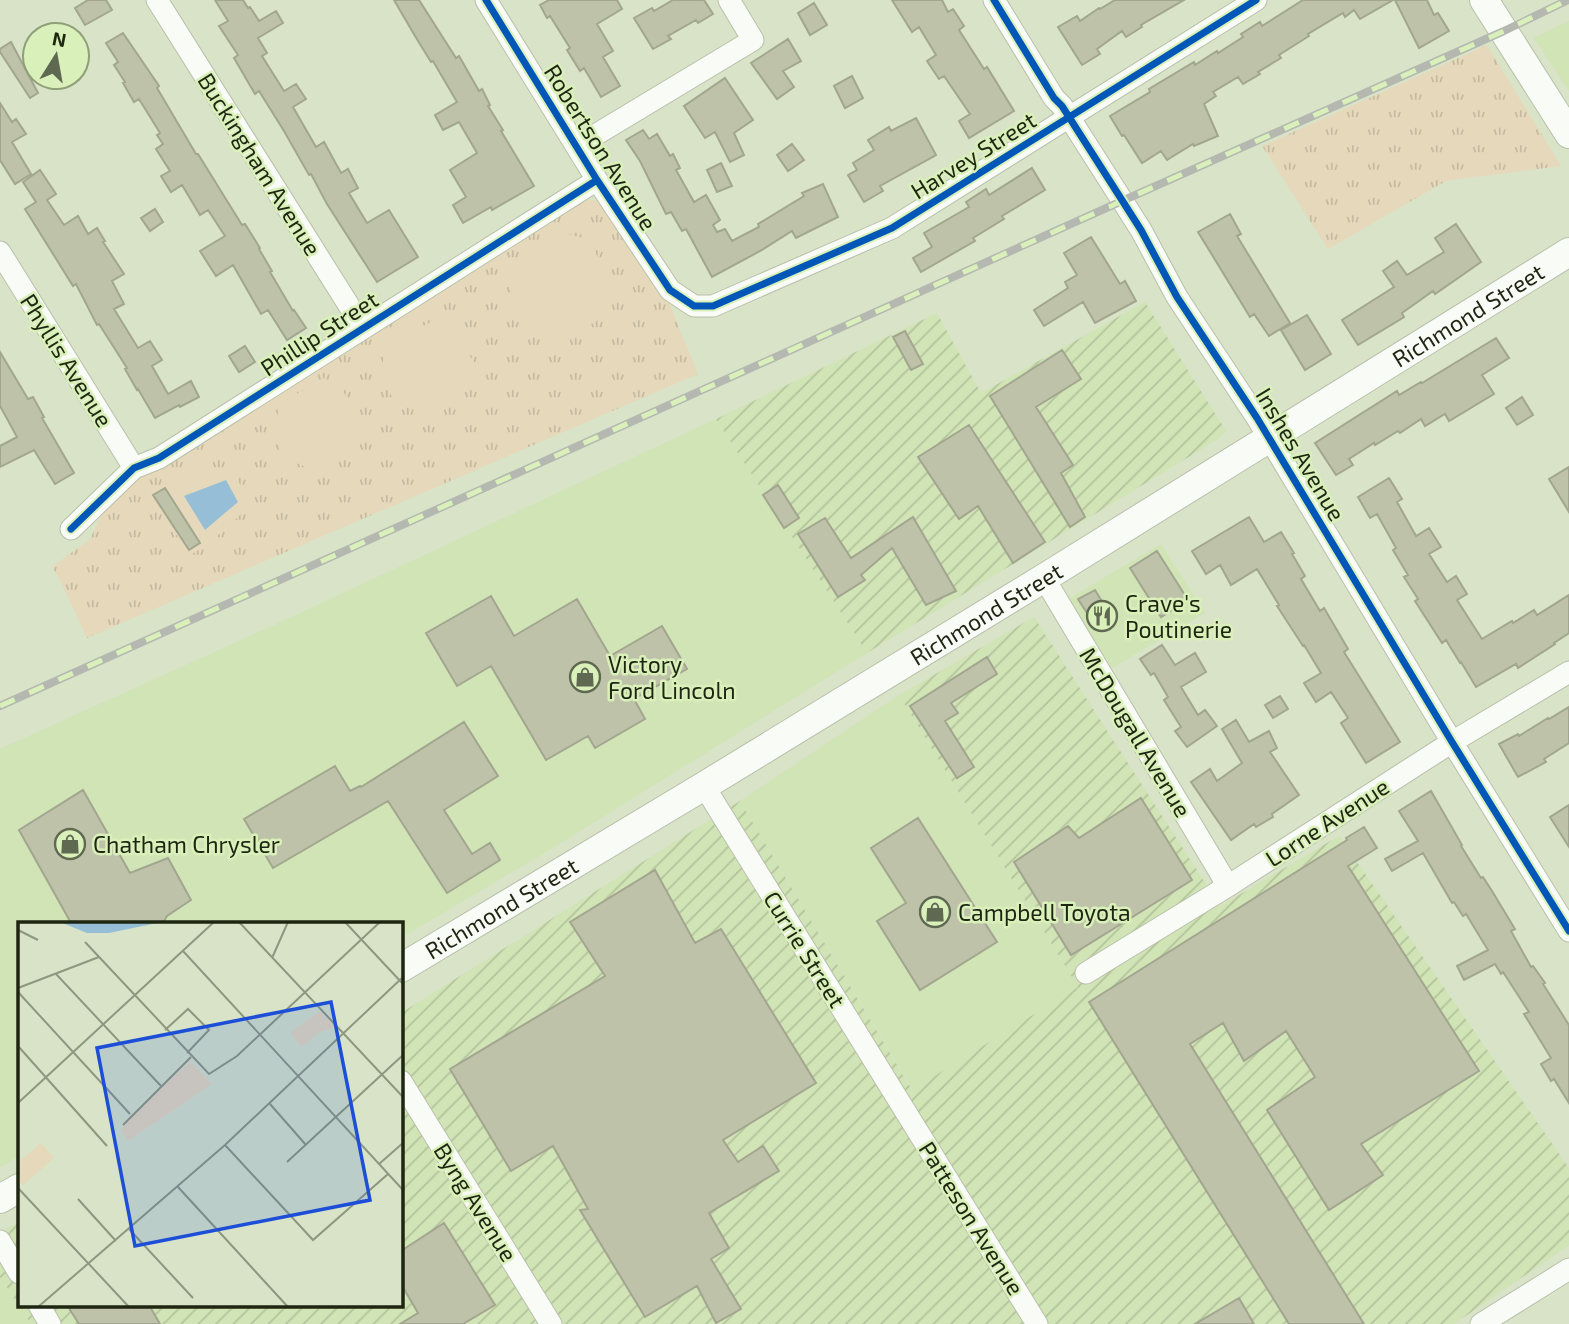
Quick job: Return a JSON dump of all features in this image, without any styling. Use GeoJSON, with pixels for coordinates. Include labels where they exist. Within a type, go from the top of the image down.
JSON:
{"type":"FeatureCollection","features":[{"type":"Feature","properties":{"kind":"main road"},"geometry":{"type":"LineString","coordinates":[[1484,0],[1569,134]]}},
{"type":"Feature","properties":{"kind":"main road","name":"Richmond Street"},"geometry":{"type":"LineString","coordinates":[[402,967],[1044,578],[1569,252]]}},
{"type":"Feature","properties":{"kind":"main road"},"geometry":{"type":"LineString","coordinates":[[0,1199],[18,1189]]}},
{"type":"Feature","properties":{"kind":"street","name":"Buckingham Avenue"},"geometry":{"type":"LineString","coordinates":[[157,0],[363,328]]}},
{"type":"Feature","properties":{"kind":"street","name":"Robertson Avenue"},"geometry":{"type":"LineString","coordinates":[[486,0],[597,180],[670,290],[694,306]]}},
{"type":"Feature","properties":{"kind":"street"},"geometry":{"type":"LineString","coordinates":[[577,146],[753,40],[729,0]]}},
{"type":"Feature","properties":{"kind":"street","name":"Inshes Avenue"},"geometry":{"type":"LineString","coordinates":[[994,0],[1054,98],[1141,230],[1177,297],[1269,438],[1569,931]]}},
{"type":"Feature","properties":{"kind":"street","name":"Harvey Street"},"geometry":{"type":"LineString","coordinates":[[694,306],[713,306],[892,228],[1256,0]]}},
{"type":"Feature","properties":{"kind":"street","name":"Phillip Street"},"geometry":{"type":"LineString","coordinates":[[71,529],[134,468],[159,458],[597,180]]}},
{"type":"Feature","properties":{"kind":"street","name":"Phyllis Avenue"},"geometry":{"type":"LineString","coordinates":[[0,252],[134,468]]}},
{"type":"Feature","properties":{"kind":"street","name":"McDougall Avenue"},"geometry":{"type":"LineString","coordinates":[[1044,578],[1228,886]]}},
{"type":"Feature","properties":{"kind":"street","name":"Lorne Avenue"},"geometry":{"type":"LineString","coordinates":[[1086,973],[1228,886],[1452,742],[1569,672]]}},
{"type":"Feature","properties":{"kind":"street","name":"Currie Street"},"geometry":{"type":"LineString","coordinates":[[704,786],[906,1111]]}},
{"type":"Feature","properties":{"kind":"street","name":"Byng Avenue"},"geometry":{"type":"LineString","coordinates":[[402,1083],[551,1324]]}},
{"type":"Feature","properties":{"kind":"street","name":"Patteson Avenue"},"geometry":{"type":"LineString","coordinates":[[906,1111],[1037,1324]]}},
{"type":"Feature","properties":{"kind":"street"},"geometry":{"type":"LineString","coordinates":[[0,1241],[18,1271]]}},
{"type":"Feature","properties":{"kind":"street"},"geometry":{"type":"LineString","coordinates":[[1481,1324],[1569,1269]]}},
{"type":"Feature","properties":{"kind":"street"},"geometry":{"type":"LineString","coordinates":[[40,1306],[50,1324]]}},
{"type":"Feature","properties":{"kind":"shaded area"},"geometry":{"type":"Polygon","coordinates":[[[1569,21],[1569,91],[1534,38],[1569,21]]]}},
{"type":"Feature","properties":{"kind":"shaded area"},"geometry":{"type":"Polygon","coordinates":[[[1145,302],[1226,431],[1218,439],[867,653],[716,419],[937,313],[981,393],[1145,302]]]}},
{"type":"Feature","properties":{"kind":"shaded area"},"geometry":{"type":"Polygon","coordinates":[[[716,419],[867,653],[556,846],[402,937],[402,922],[18,922],[18,1157],[0,1167],[0,749],[285,620],[716,419]]]}},
{"type":"Feature","properties":{"kind":"shaded area"},"geometry":{"type":"Polygon","coordinates":[[[1161,544],[1205,613],[1112,668],[1068,599],[1161,544]]]}},
{"type":"Feature","properties":{"kind":"shaded area"},"geometry":{"type":"Polygon","coordinates":[[[1034,617],[1220,906],[1339,836],[1569,1168],[1569,1245],[1454,1324],[31,1324],[19,1306],[402,1306],[402,1012],[740,801],[912,1090],[1078,987],[899,695],[1034,617]]]}},
{"type":"Feature","properties":{"kind":"shaded area"},"geometry":{"type":"Polygon","coordinates":[[[899,695],[1078,987],[913,1090],[740,801],[899,695]]]}},
{"type":"Feature","properties":{"kind":"shaded area"},"geometry":{"type":"Polygon","coordinates":[[[18,1223],[18,1304],[0,1277],[0,1232],[18,1223]]]}},
{"type":"Feature","properties":{"kind":"shaded area"},"geometry":{"type":"Polygon","coordinates":[[[0,1277],[31,1324],[0,1324],[0,1277]]]}},
{"type":"Feature","properties":{"kind":"green space"},"geometry":{"type":"Polygon","coordinates":[[[1487,45],[1561,166],[1446,181],[1328,249],[1262,146],[1487,45]]]}},
{"type":"Feature","properties":{"kind":"green space"},"geometry":{"type":"Polygon","coordinates":[[[585,199],[604,202],[667,298],[698,374],[87,638],[52,567],[90,539],[110,497],[129,478],[585,199]]]}},
{"type":"Feature","properties":{"kind":"green space"},"geometry":{"type":"Polygon","coordinates":[[[557,232],[587,239],[612,280],[609,299],[597,321],[569,335],[533,327],[514,307],[510,280],[520,255],[557,232]]]}},
{"type":"Feature","properties":{"kind":"green space"},"geometry":{"type":"Polygon","coordinates":[[[433,321],[447,324],[474,362],[471,376],[455,403],[424,412],[393,399],[381,373],[385,350],[400,338],[433,321]]]}},
{"type":"Feature","properties":{"kind":"green space"},"geometry":{"type":"Polygon","coordinates":[[[324,378],[341,387],[359,421],[344,453],[332,462],[313,470],[284,458],[272,427],[283,402],[324,378]]]}},
{"type":"Feature","properties":{"kind":"green space"},"geometry":{"type":"Polygon","coordinates":[[[229,466],[252,504],[205,547],[189,555],[151,494],[162,486],[168,488],[229,466]]]}},
{"type":"Feature","properties":{"kind":"water"},"geometry":{"type":"Polygon","coordinates":[[[226,480],[238,502],[205,530],[184,496],[226,480]]]}},
{"type":"Feature","properties":{"kind":"building"},"geometry":{"type":"Polygon","coordinates":[[[88,0],[106,0],[112,10],[91,22],[83,21],[75,8],[88,0]]]}},
{"type":"Feature","properties":{"kind":"building"},"geometry":{"type":"Polygon","coordinates":[[[215,0],[243,0],[259,21],[276,11],[283,23],[258,38],[267,53],[262,56],[284,91],[296,84],[306,99],[293,107],[316,147],[324,142],[341,173],[348,169],[358,188],[349,193],[367,223],[389,210],[418,257],[377,282],[259,91],[255,94],[234,58],[238,55],[219,26],[228,21],[215,0]]]}},
{"type":"Feature","properties":{"kind":"building"},"geometry":{"type":"Polygon","coordinates":[[[394,0],[419,0],[456,58],[459,56],[479,91],[482,89],[490,105],[488,106],[503,130],[501,131],[534,186],[463,223],[453,205],[466,197],[450,170],[477,153],[459,122],[443,130],[435,115],[457,102],[394,0]]]}},
{"type":"Feature","properties":{"kind":"building"},"geometry":{"type":"Polygon","coordinates":[[[549,0],[617,0],[622,9],[597,24],[613,51],[603,57],[620,86],[601,97],[584,68],[580,71],[567,50],[570,48],[540,5],[549,0]]]}},
{"type":"Feature","properties":{"kind":"building"},"geometry":{"type":"Polygon","coordinates":[[[673,0],[704,0],[713,14],[668,36],[671,39],[653,49],[634,18],[673,0]]]}},
{"type":"Feature","properties":{"kind":"building"},"geometry":{"type":"Polygon","coordinates":[[[892,0],[942,0],[948,12],[953,9],[964,26],[959,30],[984,69],[987,67],[1014,111],[969,138],[959,121],[970,114],[944,76],[939,79],[927,61],[936,55],[919,27],[912,32],[892,0]]]}},
{"type":"Feature","properties":{"kind":"building"},"geometry":{"type":"Polygon","coordinates":[[[1115,0],[1184,0],[1126,37],[1122,31],[1097,49],[1100,54],[1082,65],[1058,27],[1077,16],[1080,21],[1115,0]]]}},
{"type":"Feature","properties":{"kind":"building"},"geometry":{"type":"Polygon","coordinates":[[[1303,0],[1393,0],[1360,19],[1354,10],[1345,17],[1343,13],[1279,55],[1281,58],[1258,72],[1260,74],[1243,84],[1238,77],[1213,92],[1216,96],[1204,104],[1218,136],[1194,146],[1193,144],[1167,160],[1161,151],[1142,163],[1110,116],[1194,62],[1195,65],[1217,51],[1218,53],[1260,22],[1262,26],[1303,0]]]}},
{"type":"Feature","properties":{"kind":"building"},"geometry":{"type":"Polygon","coordinates":[[[1395,0],[1427,0],[1434,15],[1438,13],[1449,31],[1419,48],[1395,0]]]}},
{"type":"Feature","properties":{"kind":"building"},"geometry":{"type":"Polygon","coordinates":[[[814,3],[827,25],[810,35],[798,13],[814,3]]]}},
{"type":"Feature","properties":{"kind":"building"},"geometry":{"type":"Polygon","coordinates":[[[123,33],[159,86],[157,88],[196,154],[260,248],[272,271],[270,272],[306,328],[287,340],[268,310],[261,314],[233,265],[216,276],[200,251],[225,236],[208,210],[200,215],[182,185],[171,192],[161,176],[170,171],[156,149],[163,144],[157,135],[160,133],[139,99],[134,102],[114,65],[118,62],[106,43],[123,33]]]}},
{"type":"Feature","properties":{"kind":"building"},"geometry":{"type":"Polygon","coordinates":[[[788,39],[801,61],[783,71],[794,87],[777,99],[751,63],[788,39]]]}},
{"type":"Feature","properties":{"kind":"building"},"geometry":{"type":"Polygon","coordinates":[[[11,42],[21,61],[21,84],[0,52],[0,49],[11,42]]]}},
{"type":"Feature","properties":{"kind":"building"},"geometry":{"type":"Polygon","coordinates":[[[852,76],[863,98],[845,108],[834,86],[852,76]]]}},
{"type":"Feature","properties":{"kind":"building"},"geometry":{"type":"Polygon","coordinates":[[[725,78],[753,120],[734,133],[744,155],[730,162],[715,132],[705,138],[684,106],[725,78]]]}},
{"type":"Feature","properties":{"kind":"building"},"geometry":{"type":"Polygon","coordinates":[[[25,91],[37,91],[38,93],[30,98],[25,91]]]}},
{"type":"Feature","properties":{"kind":"building"},"geometry":{"type":"Polygon","coordinates":[[[0,103],[12,122],[16,119],[26,134],[12,142],[31,174],[15,184],[0,160],[0,103]]]}},
{"type":"Feature","properties":{"kind":"building"},"geometry":{"type":"Polygon","coordinates":[[[916,118],[936,155],[880,186],[883,191],[864,202],[848,175],[857,170],[853,163],[874,150],[868,140],[889,127],[891,131],[916,118]]]}},
{"type":"Feature","properties":{"kind":"building"},"geometry":{"type":"Polygon","coordinates":[[[643,130],[649,139],[657,134],[670,156],[673,154],[680,168],[676,170],[694,202],[706,195],[720,220],[713,225],[717,232],[725,229],[732,241],[759,227],[758,224],[804,196],[802,193],[823,184],[838,217],[796,238],[792,231],[712,277],[686,229],[682,231],[671,212],[666,214],[640,161],[626,140],[643,130]]]}},
{"type":"Feature","properties":{"kind":"building"},"geometry":{"type":"Polygon","coordinates":[[[792,144],[804,160],[788,171],[777,155],[792,144]]]}},
{"type":"Feature","properties":{"kind":"building"},"geometry":{"type":"Polygon","coordinates":[[[721,163],[732,186],[717,192],[707,170],[721,163]]]}},
{"type":"Feature","properties":{"kind":"building"},"geometry":{"type":"Polygon","coordinates":[[[1032,168],[1045,190],[1002,216],[1004,219],[973,238],[975,241],[921,272],[913,258],[932,247],[924,233],[969,207],[966,202],[986,189],[989,195],[1032,168]]]}},
{"type":"Feature","properties":{"kind":"building"},"geometry":{"type":"Polygon","coordinates":[[[40,170],[56,194],[47,200],[64,225],[78,216],[88,234],[97,228],[124,274],[112,281],[124,304],[114,309],[138,348],[150,341],[162,360],[152,366],[168,394],[191,381],[199,397],[155,418],[125,369],[127,368],[99,324],[97,325],[76,284],[73,286],[25,209],[36,202],[23,182],[40,170]]]}},
{"type":"Feature","properties":{"kind":"building"},"geometry":{"type":"Polygon","coordinates":[[[155,209],[163,222],[150,231],[141,218],[155,209]]]}},
{"type":"Feature","properties":{"kind":"building"},"geometry":{"type":"Polygon","coordinates":[[[1230,214],[1241,234],[1237,236],[1290,323],[1269,336],[1254,314],[1250,317],[1198,232],[1230,214]]]}},
{"type":"Feature","properties":{"kind":"building"},"geometry":{"type":"Polygon","coordinates":[[[1456,224],[1481,262],[1435,294],[1433,291],[1402,313],[1404,317],[1358,345],[1342,320],[1394,287],[1383,271],[1397,261],[1407,275],[1444,252],[1435,238],[1456,224]]]}},
{"type":"Feature","properties":{"kind":"building"},"geometry":{"type":"Polygon","coordinates":[[[1091,237],[1120,284],[1125,281],[1136,301],[1095,323],[1083,302],[1044,326],[1034,310],[1068,288],[1065,282],[1077,275],[1064,253],[1091,237]]]}},
{"type":"Feature","properties":{"kind":"building"},"geometry":{"type":"Polygon","coordinates":[[[1307,315],[1331,354],[1305,370],[1281,330],[1307,315]]]}},
{"type":"Feature","properties":{"kind":"building"},"geometry":{"type":"Polygon","coordinates":[[[905,331],[923,364],[911,370],[893,337],[905,331]]]}},
{"type":"Feature","properties":{"kind":"building"},"geometry":{"type":"Polygon","coordinates":[[[1496,338],[1509,358],[1482,375],[1494,394],[1449,421],[1445,414],[1425,426],[1421,419],[1400,433],[1398,431],[1375,445],[1374,443],[1349,459],[1353,465],[1336,475],[1315,443],[1397,391],[1399,395],[1422,383],[1496,338]]]}},
{"type":"Feature","properties":{"kind":"building"},"geometry":{"type":"Polygon","coordinates":[[[245,346],[255,362],[239,372],[229,356],[245,346]]]}},
{"type":"Feature","properties":{"kind":"building"},"geometry":{"type":"Polygon","coordinates":[[[1062,350],[1081,379],[1036,407],[1073,465],[1061,473],[1085,517],[1070,527],[990,396],[1062,350]]]}},
{"type":"Feature","properties":{"kind":"building"},"geometry":{"type":"Polygon","coordinates":[[[0,352],[28,399],[33,397],[74,473],[55,484],[34,450],[0,467],[0,446],[17,437],[0,406],[0,352]]]}},
{"type":"Feature","properties":{"kind":"building"},"geometry":{"type":"Polygon","coordinates":[[[1522,397],[1533,415],[1517,425],[1506,408],[1522,397]]]}},
{"type":"Feature","properties":{"kind":"building"},"geometry":{"type":"Polygon","coordinates":[[[969,425],[1045,542],[1013,563],[978,506],[959,519],[918,457],[969,425]]]}},
{"type":"Feature","properties":{"kind":"building"},"geometry":{"type":"Polygon","coordinates":[[[1569,467],[1569,512],[1549,479],[1569,467]]]}},
{"type":"Feature","properties":{"kind":"building"},"geometry":{"type":"Polygon","coordinates":[[[1389,478],[1402,499],[1397,502],[1416,536],[1429,528],[1441,547],[1429,554],[1447,582],[1456,576],[1467,594],[1457,600],[1482,639],[1534,610],[1537,615],[1569,595],[1569,633],[1518,668],[1516,664],[1476,687],[1446,640],[1442,643],[1415,601],[1418,599],[1404,577],[1408,575],[1377,514],[1370,518],[1358,497],[1389,478]]]}},
{"type":"Feature","properties":{"kind":"building"},"geometry":{"type":"Polygon","coordinates":[[[778,485],[799,518],[784,528],[763,495],[778,485]]]}},
{"type":"Feature","properties":{"kind":"building"},"geometry":{"type":"Polygon","coordinates":[[[165,488],[200,543],[189,550],[153,495],[165,488]]]}},
{"type":"Feature","properties":{"kind":"building"},"geometry":{"type":"Polygon","coordinates":[[[913,517],[956,591],[926,605],[892,548],[861,575],[865,580],[838,597],[798,534],[825,518],[851,558],[913,517]]]}},
{"type":"Feature","properties":{"kind":"building"},"geometry":{"type":"Polygon","coordinates":[[[1249,517],[1264,542],[1281,532],[1305,576],[1301,579],[1320,611],[1324,608],[1348,649],[1344,652],[1400,742],[1366,763],[1341,723],[1348,718],[1331,692],[1316,702],[1304,683],[1321,673],[1277,606],[1279,605],[1257,569],[1231,585],[1220,565],[1206,574],[1192,551],[1249,517]]]}},
{"type":"Feature","properties":{"kind":"building"},"geometry":{"type":"Polygon","coordinates":[[[1157,551],[1188,600],[1161,617],[1130,568],[1157,551]]]}},
{"type":"Feature","properties":{"kind":"building"},"geometry":{"type":"Polygon","coordinates":[[[1095,590],[1112,618],[1096,627],[1078,599],[1095,590]]]}},
{"type":"Feature","properties":{"kind":"building","name":"Victory Ford Lincoln"},"geometry":{"type":"Polygon","coordinates":[[[491,596],[514,636],[577,599],[610,656],[662,626],[687,669],[634,699],[645,719],[595,748],[588,736],[546,760],[491,666],[457,686],[426,633],[491,596]]]}},
{"type":"Feature","properties":{"kind":"building"},"geometry":{"type":"Polygon","coordinates":[[[1162,645],[1175,665],[1195,653],[1206,672],[1181,687],[1198,715],[1205,710],[1217,726],[1187,747],[1175,731],[1181,727],[1164,700],[1168,697],[1154,673],[1151,675],[1140,659],[1162,645]]]}},
{"type":"Feature","properties":{"kind":"building"},"geometry":{"type":"Polygon","coordinates":[[[987,657],[997,674],[951,703],[958,713],[945,721],[974,767],[957,778],[910,706],[987,657]]]}},
{"type":"Feature","properties":{"kind":"building"},"geometry":{"type":"Polygon","coordinates":[[[1280,696],[1288,709],[1273,718],[1265,705],[1280,696]]]}},
{"type":"Feature","properties":{"kind":"building"},"geometry":{"type":"Polygon","coordinates":[[[1569,707],[1569,743],[1544,759],[1546,762],[1518,777],[1499,744],[1518,734],[1519,736],[1569,707]]]}},
{"type":"Feature","properties":{"kind":"building"},"geometry":{"type":"Polygon","coordinates":[[[1236,720],[1249,742],[1269,731],[1277,748],[1270,752],[1299,795],[1272,814],[1273,817],[1256,827],[1254,824],[1231,840],[1191,782],[1210,769],[1217,781],[1242,763],[1222,729],[1236,720]]]}},
{"type":"Feature","properties":{"kind":"building"},"geometry":{"type":"Polygon","coordinates":[[[464,722],[498,776],[444,810],[472,854],[490,843],[500,860],[447,893],[388,801],[273,868],[244,819],[335,766],[350,791],[361,787],[464,722]]]}},
{"type":"Feature","properties":{"kind":"building","name":"Chatham Chrysler"},"geometry":{"type":"Polygon","coordinates":[[[83,790],[130,873],[168,858],[191,900],[167,916],[164,922],[70,922],[19,830],[83,790]]]}},
{"type":"Feature","properties":{"kind":"building"},"geometry":{"type":"Polygon","coordinates":[[[1431,791],[1461,846],[1515,929],[1511,931],[1531,967],[1533,966],[1545,983],[1543,984],[1569,1025],[1569,1103],[1541,1064],[1551,1058],[1524,1014],[1529,1012],[1503,972],[1501,974],[1495,964],[1464,980],[1457,966],[1488,950],[1466,914],[1463,916],[1454,902],[1452,903],[1423,853],[1392,871],[1385,859],[1418,841],[1399,811],[1431,791]]]}},
{"type":"Feature","properties":{"kind":"building"},"geometry":{"type":"Polygon","coordinates":[[[1141,798],[1192,880],[1071,955],[1014,862],[1068,826],[1079,838],[1141,798]]]}},
{"type":"Feature","properties":{"kind":"building"},"geometry":{"type":"Polygon","coordinates":[[[1569,805],[1569,847],[1550,817],[1569,805]]]}},
{"type":"Feature","properties":{"kind":"building","name":"Campbell Toyota"},"geometry":{"type":"Polygon","coordinates":[[[918,818],[997,942],[920,990],[877,921],[906,903],[871,848],[918,818]]]}},
{"type":"Feature","properties":{"kind":"building"},"geometry":{"type":"Polygon","coordinates":[[[1364,827],[1377,848],[1348,866],[1479,1071],[1361,1144],[1383,1175],[1329,1210],[1267,1110],[1315,1077],[1286,1031],[1244,1061],[1223,1023],[1190,1044],[1364,1324],[1289,1324],[1089,1002],[1364,827]]]}},
{"type":"Feature","properties":{"kind":"building"},"geometry":{"type":"Polygon","coordinates":[[[655,870],[695,943],[721,929],[816,1083],[723,1140],[738,1162],[763,1146],[779,1171],[709,1213],[729,1248],[711,1259],[741,1309],[716,1323],[697,1286],[645,1317],[580,1210],[588,1209],[553,1146],[511,1171],[450,1069],[605,976],[570,922],[655,870]]]}},
{"type":"Feature","properties":{"kind":"building"},"geometry":{"type":"Polygon","coordinates":[[[444,1223],[495,1305],[463,1324],[400,1324],[418,1313],[402,1286],[402,1250],[444,1223]]]}},
{"type":"Feature","properties":{"kind":"building"},"geometry":{"type":"Polygon","coordinates":[[[1239,1298],[1254,1324],[1195,1324],[1239,1298]]]}},
{"type":"Feature","properties":{"kind":"building"},"geometry":{"type":"Polygon","coordinates":[[[68,1306],[150,1306],[160,1324],[79,1324],[68,1306]]]}},
{"type":"Feature","properties":{"kind":"railway"},"geometry":{"type":"LineString","coordinates":[[0,706],[1568,0]]}},
{"type":"Feature","properties":{"kind":"cycle path"},"geometry":{"type":"LineString","coordinates":[[486,0],[597,180],[670,290],[694,306],[713,306],[892,228],[1256,0]]}},
{"type":"Feature","properties":{"kind":"cycle path"},"geometry":{"type":"LineString","coordinates":[[994,0],[1054,98],[1062,106],[1141,230],[1177,297],[1257,418],[1569,931]]}},
{"type":"Feature","properties":{"kind":"cycle path"},"geometry":{"type":"LineString","coordinates":[[71,529],[134,468],[159,458],[597,180]]}},
{"type":"Feature","properties":{"kind":"place","name":"Crave's Poutinerie"},"geometry":{"type":"Point","coordinates":[1102,616]}},
{"type":"Feature","properties":{"kind":"place","name":"Victory Ford Lincoln"},"geometry":{"type":"Point","coordinates":[585,677]}},
{"type":"Feature","properties":{"kind":"place","name":"Chatham Chrysler"},"geometry":{"type":"Point","coordinates":[70,844]}},
{"type":"Feature","properties":{"kind":"place","name":"Campbell Toyota"},"geometry":{"type":"Point","coordinates":[935,912]}}]}
